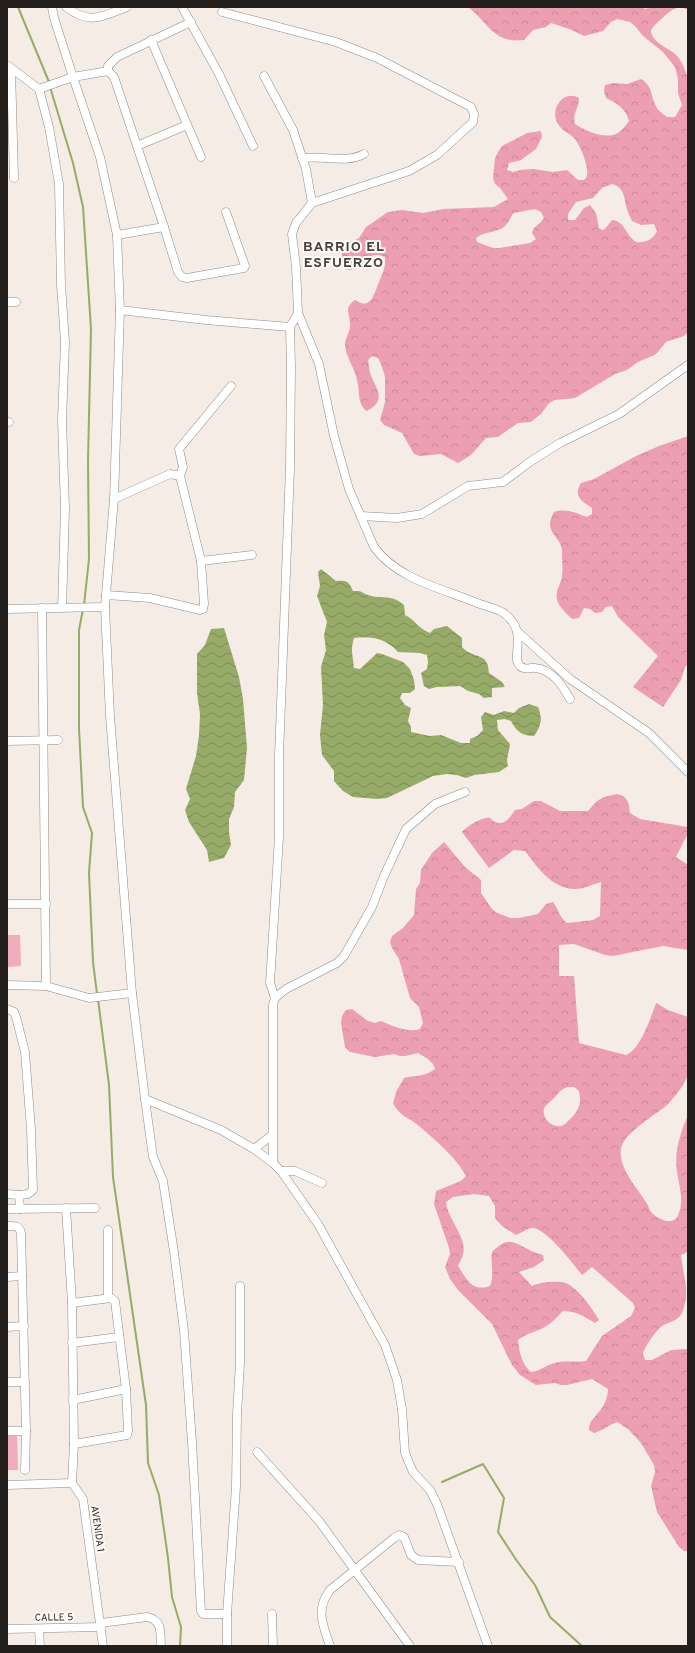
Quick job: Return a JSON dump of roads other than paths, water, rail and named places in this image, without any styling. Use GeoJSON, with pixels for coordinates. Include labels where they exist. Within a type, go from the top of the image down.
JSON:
{"type":"FeatureCollection","features":[{"type":"Feature","properties":{"kind":"street"},"geometry":{"type":"LineString","coordinates":[[52,7],[69,79],[100,157],[118,235],[120,310],[114,499],[106,595],[102,607],[110,716],[132,993],[153,1157],[163,1182],[184,1330],[192,1442],[201,1611],[206,1615],[227,1614]]}},
{"type":"Feature","properties":{"kind":"street"},"geometry":{"type":"LineString","coordinates":[[66,7],[77,15],[88,18],[95,18],[127,7]]}},
{"type":"Feature","properties":{"kind":"street"},"geometry":{"type":"LineString","coordinates":[[182,7],[219,74],[253,146]]}},
{"type":"Feature","properties":{"kind":"street"},"geometry":{"type":"LineString","coordinates":[[222,12],[336,42],[377,58],[471,107],[474,114],[473,122],[437,155],[409,171],[312,203],[296,223],[292,234],[296,266],[298,314],[319,364],[334,436],[350,489],[378,554],[395,567],[421,582],[505,614],[515,624],[519,633],[570,679],[649,733],[688,772]]}},
{"type":"Feature","properties":{"kind":"street"},"geometry":{"type":"LineString","coordinates":[[108,71],[108,66],[117,57],[191,22]]}},
{"type":"Feature","properties":{"kind":"street"},"geometry":{"type":"LineString","coordinates":[[151,40],[201,157]]}},
{"type":"Feature","properties":{"kind":"street"},"geometry":{"type":"LineString","coordinates":[[9,67],[41,88],[59,184],[61,285],[65,342],[62,420],[65,508],[65,608]]}},
{"type":"Feature","properties":{"kind":"street"},"geometry":{"type":"LineString","coordinates":[[9,67],[14,178]]}},
{"type":"Feature","properties":{"kind":"street"},"geometry":{"type":"LineString","coordinates":[[41,88],[69,79],[108,71]]}},
{"type":"Feature","properties":{"kind":"street"},"geometry":{"type":"LineString","coordinates":[[108,71],[114,77],[178,272],[182,277],[187,278],[244,268],[245,266],[226,212]]}},
{"type":"Feature","properties":{"kind":"street"},"geometry":{"type":"LineString","coordinates":[[264,76],[293,130],[306,169],[312,203]]}},
{"type":"Feature","properties":{"kind":"street"},"geometry":{"type":"LineString","coordinates":[[137,146],[187,125]]}},
{"type":"Feature","properties":{"kind":"street"},"geometry":{"type":"LineString","coordinates":[[302,158],[316,156],[346,160],[356,158],[364,154]]}},
{"type":"Feature","properties":{"kind":"street"},"geometry":{"type":"LineString","coordinates":[[118,235],[164,227]]}},
{"type":"Feature","properties":{"kind":"street"},"geometry":{"type":"LineString","coordinates":[[7,302],[16,302]]}},
{"type":"Feature","properties":{"kind":"street"},"geometry":{"type":"LineString","coordinates":[[120,310],[206,320],[290,327]]}},
{"type":"Feature","properties":{"kind":"street"},"geometry":{"type":"LineString","coordinates":[[275,998],[270,984],[279,838],[279,756],[283,691],[285,569],[290,468],[290,327],[298,314]]}},
{"type":"Feature","properties":{"kind":"street"},"geometry":{"type":"LineString","coordinates":[[361,516],[398,518],[422,514],[468,486],[503,482],[531,461],[560,443],[620,414],[688,366]]}},
{"type":"Feature","properties":{"kind":"street"},"geometry":{"type":"LineString","coordinates":[[106,595],[150,598],[200,610],[203,609],[204,604],[201,561],[180,476],[183,467],[179,450],[231,386]]}},
{"type":"Feature","properties":{"kind":"street"},"geometry":{"type":"LineString","coordinates":[[114,499],[170,474],[180,476]]}},
{"type":"Feature","properties":{"kind":"street"},"geometry":{"type":"LineString","coordinates":[[201,561],[252,555]]}},
{"type":"Feature","properties":{"kind":"street"},"geometry":{"type":"LineString","coordinates":[[7,609],[102,607]]}},
{"type":"Feature","properties":{"kind":"street"},"geometry":{"type":"LineString","coordinates":[[42,608],[42,741],[46,904],[46,986]]}},
{"type":"Feature","properties":{"kind":"street"},"geometry":{"type":"LineString","coordinates":[[519,633],[517,660],[520,666],[525,669],[535,668],[552,674],[560,682],[570,699]]}},
{"type":"Feature","properties":{"kind":"street"},"geometry":{"type":"LineString","coordinates":[[7,741],[58,740]]}},
{"type":"Feature","properties":{"kind":"street"},"geometry":{"type":"LineString","coordinates":[[273,1163],[273,1005],[275,998],[286,989],[337,964],[344,956],[372,907],[384,876],[406,829],[436,804],[465,792]]}},
{"type":"Feature","properties":{"kind":"street"},"geometry":{"type":"LineString","coordinates":[[7,904],[46,904]]}},
{"type":"Feature","properties":{"kind":"street"},"geometry":{"type":"LineString","coordinates":[[7,985],[46,986],[89,998],[132,993]]}},
{"type":"Feature","properties":{"kind":"street"},"geometry":{"type":"LineString","coordinates":[[7,1009],[14,1012],[25,1052],[34,1190],[28,1194],[7,1194]]}},
{"type":"Feature","properties":{"kind":"street"},"geometry":{"type":"LineString","coordinates":[[145,1099],[221,1130],[254,1149],[281,1171],[318,1224],[385,1345],[398,1387],[402,1409],[405,1453],[413,1472],[430,1490],[437,1504],[488,1646]]}},
{"type":"Feature","properties":{"kind":"street"},"geometry":{"type":"LineString","coordinates":[[254,1149],[272,1135]]}},
{"type":"Feature","properties":{"kind":"street"},"geometry":{"type":"LineString","coordinates":[[281,1171],[295,1171],[322,1182]]}},
{"type":"Feature","properties":{"kind":"street"},"geometry":{"type":"LineString","coordinates":[[19,1195],[20,1209]]}},
{"type":"Feature","properties":{"kind":"street"},"geometry":{"type":"LineString","coordinates":[[7,1485],[72,1483],[74,1444],[72,1303],[66,1208]]}},
{"type":"Feature","properties":{"kind":"street"},"geometry":{"type":"LineString","coordinates":[[7,1209],[94,1208]]}},
{"type":"Feature","properties":{"kind":"street"},"geometry":{"type":"LineString","coordinates":[[7,1226],[16,1226],[20,1228],[22,1233],[26,1431],[25,1470]]}},
{"type":"Feature","properties":{"kind":"street"},"geometry":{"type":"LineString","coordinates":[[108,1230],[108,1298]]}},
{"type":"Feature","properties":{"kind":"street"},"geometry":{"type":"LineString","coordinates":[[7,1276],[22,1276]]}},
{"type":"Feature","properties":{"kind":"street"},"geometry":{"type":"LineString","coordinates":[[227,1646],[227,1614],[236,1487],[237,1414],[240,1363],[240,1286]]}},
{"type":"Feature","properties":{"kind":"street"},"geometry":{"type":"LineString","coordinates":[[72,1303],[108,1298],[113,1298],[115,1301],[126,1389],[127,1435],[74,1444]]}},
{"type":"Feature","properties":{"kind":"street"},"geometry":{"type":"LineString","coordinates":[[7,1327],[24,1326]]}},
{"type":"Feature","properties":{"kind":"street"},"geometry":{"type":"LineString","coordinates":[[72,1343],[119,1337]]}},
{"type":"Feature","properties":{"kind":"street"},"geometry":{"type":"LineString","coordinates":[[7,1382],[25,1382]]}},
{"type":"Feature","properties":{"kind":"street"},"geometry":{"type":"LineString","coordinates":[[73,1400],[126,1389]]}},
{"type":"Feature","properties":{"kind":"street"},"geometry":{"type":"LineString","coordinates":[[7,1431],[26,1431]]}},
{"type":"Feature","properties":{"kind":"street"},"geometry":{"type":"LineString","coordinates":[[257,1452],[319,1521],[410,1646]]}},
{"type":"Feature","properties":{"kind":"street","name":"AVENIDA 1"},"geometry":{"type":"LineString","coordinates":[[72,1483],[83,1499],[104,1646]]}},
{"type":"Feature","properties":{"kind":"street"},"geometry":{"type":"LineString","coordinates":[[330,1646],[322,1620],[322,1604],[324,1598],[330,1590],[394,1538],[399,1535],[404,1537],[411,1555],[418,1560],[459,1562]]}},
{"type":"Feature","properties":{"kind":"street"},"geometry":{"type":"LineString","coordinates":[[272,1614],[273,1646]]}},
{"type":"Feature","properties":{"kind":"street","name":"CALLE 5"},"geometry":{"type":"LineString","coordinates":[[7,1629],[39,1629],[101,1625],[147,1617],[154,1618],[158,1623],[161,1646]]}},
{"type":"Feature","properties":{"kind":"street"},"geometry":{"type":"LineString","coordinates":[[39,1629],[40,1646]]}},
{"type":"Feature","properties":{"kind":"water"},"geometry":{"type":"Polygon","coordinates":[[[321,569],[336,581],[347,582],[353,591],[360,591],[368,595],[390,598],[399,601],[404,605],[405,615],[430,633],[434,629],[447,626],[462,638],[462,647],[486,661],[489,673],[502,682],[505,687],[492,688],[492,697],[484,698],[479,694],[468,691],[460,686],[437,687],[429,689],[424,686],[421,673],[427,669],[427,655],[420,653],[398,652],[393,647],[378,639],[367,637],[354,638],[352,650],[354,668],[360,669],[377,653],[403,662],[410,669],[414,680],[415,689],[410,693],[402,693],[400,698],[405,705],[411,708],[408,721],[411,727],[411,732],[430,736],[441,735],[461,743],[470,743],[470,739],[477,736],[483,730],[481,717],[485,712],[494,715],[504,711],[514,713],[519,708],[529,704],[538,707],[540,722],[534,736],[526,735],[520,732],[515,728],[511,721],[505,719],[497,720],[498,730],[510,744],[507,760],[508,766],[499,772],[474,775],[466,778],[447,774],[433,776],[387,798],[377,799],[353,797],[343,791],[334,781],[334,771],[322,755],[320,735],[323,705],[321,667],[326,650],[324,635],[327,622],[317,596],[320,586],[318,572],[321,569]]]}},
{"type":"Feature","properties":{"kind":"water"},"geometry":{"type":"Polygon","coordinates":[[[224,628],[239,677],[243,699],[247,748],[244,780],[235,792],[234,807],[229,819],[231,845],[224,858],[209,862],[207,850],[189,822],[185,810],[190,799],[186,789],[196,756],[199,735],[200,714],[197,693],[197,654],[205,645],[211,629],[224,628]]]}},
{"type":"Feature","properties":{"kind":"waterway"},"geometry":{"type":"LineString","coordinates":[[18,7],[49,82]]}},
{"type":"Feature","properties":{"kind":"waterway"},"geometry":{"type":"LineString","coordinates":[[50,87],[73,163],[83,207],[91,329],[88,460],[89,559],[84,605]]}},
{"type":"Feature","properties":{"kind":"waterway"},"geometry":{"type":"LineString","coordinates":[[83,609],[79,630],[79,728],[83,807],[92,833],[89,873],[93,962],[97,994]]}},
{"type":"Feature","properties":{"kind":"waterway"},"geometry":{"type":"LineString","coordinates":[[98,999],[109,1085],[113,1177],[146,1405],[148,1463],[159,1495],[172,1597],[181,1627],[180,1646]]}},
{"type":"Feature","properties":{"kind":"waterway"},"geometry":{"type":"LineString","coordinates":[[442,1482],[483,1464],[504,1498],[498,1532],[535,1585],[550,1617],[582,1646]]}},
{"type":"Feature","properties":{"kind":"district","name":"BARRIO EL ESFUERZO"},"geometry":{"type":"Point","coordinates":[344,256]}}]}
